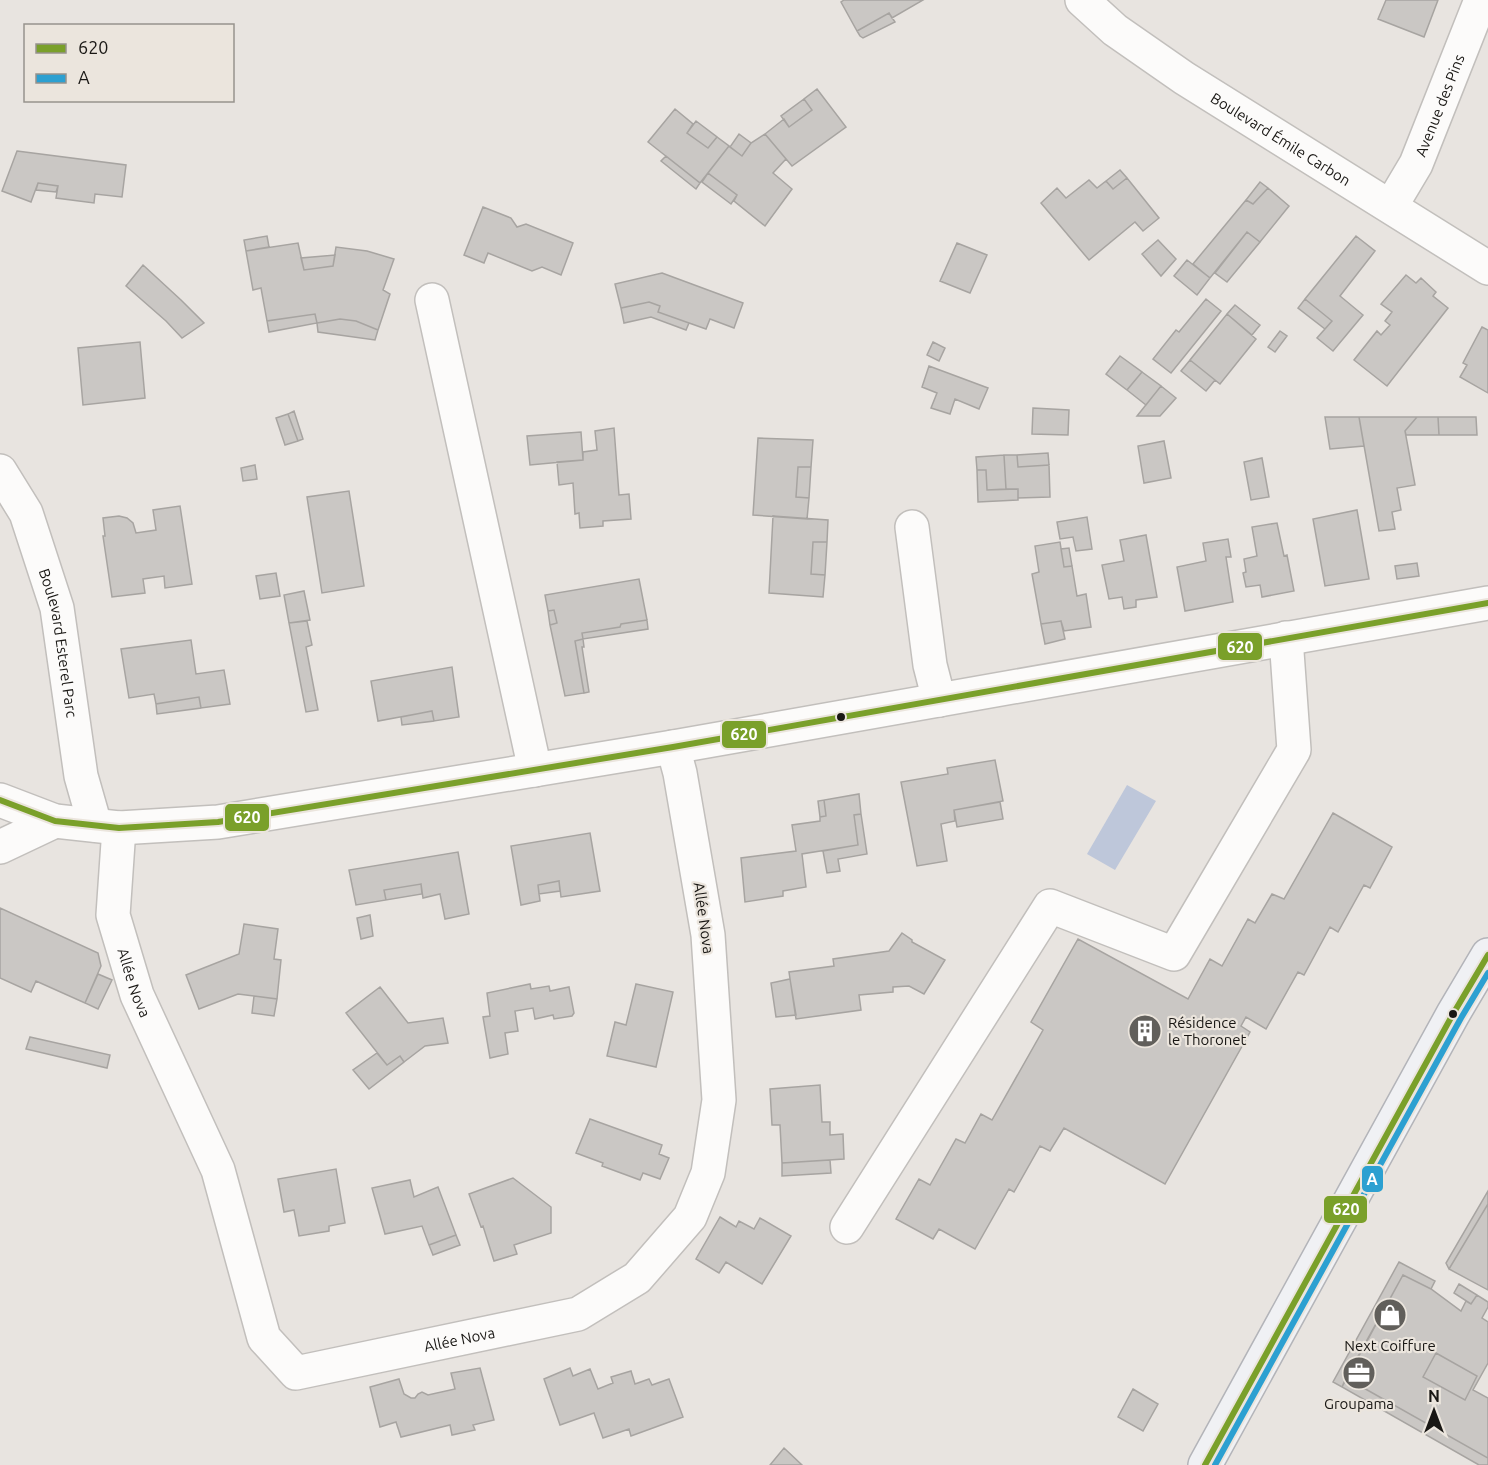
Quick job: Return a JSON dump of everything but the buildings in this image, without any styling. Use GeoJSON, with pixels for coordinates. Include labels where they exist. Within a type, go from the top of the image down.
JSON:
{"type":"FeatureCollection","features":[{"type":"Feature","properties":{"kind":"main road"},"geometry":{"type":"LineString","coordinates":[[1210,1460],[1453,1014],[1488,955]]}},
{"type":"Feature","properties":{"kind":"street","name":"Boulevard Émile Carbon"},"geometry":{"type":"LineString","coordinates":[[1082,0],[1116,30],[1184,78],[1488,268]]}},
{"type":"Feature","properties":{"kind":"street","name":"Avenue des Pins"},"geometry":{"type":"LineString","coordinates":[[1391,206],[1416,164],[1481,0]]}},
{"type":"Feature","properties":{"kind":"street"},"geometry":{"type":"LineString","coordinates":[[432,300],[535,770]]}},
{"type":"Feature","properties":{"kind":"street","name":"Boulevard Esterel Parc"},"geometry":{"type":"LineString","coordinates":[[0,471],[26,513],[57,608],[81,776],[107,827]]}},
{"type":"Feature","properties":{"kind":"street"},"geometry":{"type":"LineString","coordinates":[[912,527],[930,665],[939,700]]}},
{"type":"Feature","properties":{"kind":"street"},"geometry":{"type":"LineString","coordinates":[[0,801],[55,821],[107,827],[218,822],[673,747],[1488,603]]}},
{"type":"Feature","properties":{"kind":"street"},"geometry":{"type":"LineString","coordinates":[[848,1227],[1050,906],[1174,954],[1294,750],[1286,638]]}},
{"type":"Feature","properties":{"kind":"street","name":"Allée Nova"},"geometry":{"type":"LineString","coordinates":[[107,827],[113,915],[137,995],[218,1170],[264,1338],[296,1373],[578,1314],[637,1278],[690,1217],[708,1173],[719,1100],[708,935],[680,773],[673,747]]}},
{"type":"Feature","properties":{"kind":"street"},"geometry":{"type":"LineString","coordinates":[[0,847],[55,821]]}},
{"type":"Feature","properties":{"kind":"water"},"geometry":{"type":"Polygon","coordinates":[[[1127,785],[1156,801],[1115,870],[1087,854],[1127,785]]]}},
{"type":"Feature","properties":{"kind":"transit line","name":"620"},"geometry":{"type":"LineString","coordinates":[[0,800],[55,821],[119,828],[218,822],[673,747],[1488,603]]}},
{"type":"Feature","properties":{"kind":"transit line","name":"620"},"geometry":{"type":"LineString","coordinates":[[1205,1465],[1453,1014],[1488,955]]}},
{"type":"Feature","properties":{"kind":"transit line","name":"A"},"geometry":{"type":"LineString","coordinates":[[1215,1465],[1488,973]]}},
{"type":"Feature","properties":{"kind":"place","name":"Résidence le Thoronet"},"geometry":{"type":"Point","coordinates":[1145,1031]}},
{"type":"Feature","properties":{"kind":"place","name":"Next Coiffure"},"geometry":{"type":"Point","coordinates":[1390,1315]}},
{"type":"Feature","properties":{"kind":"place","name":"Groupama"},"geometry":{"type":"Point","coordinates":[1359,1373]}}]}
